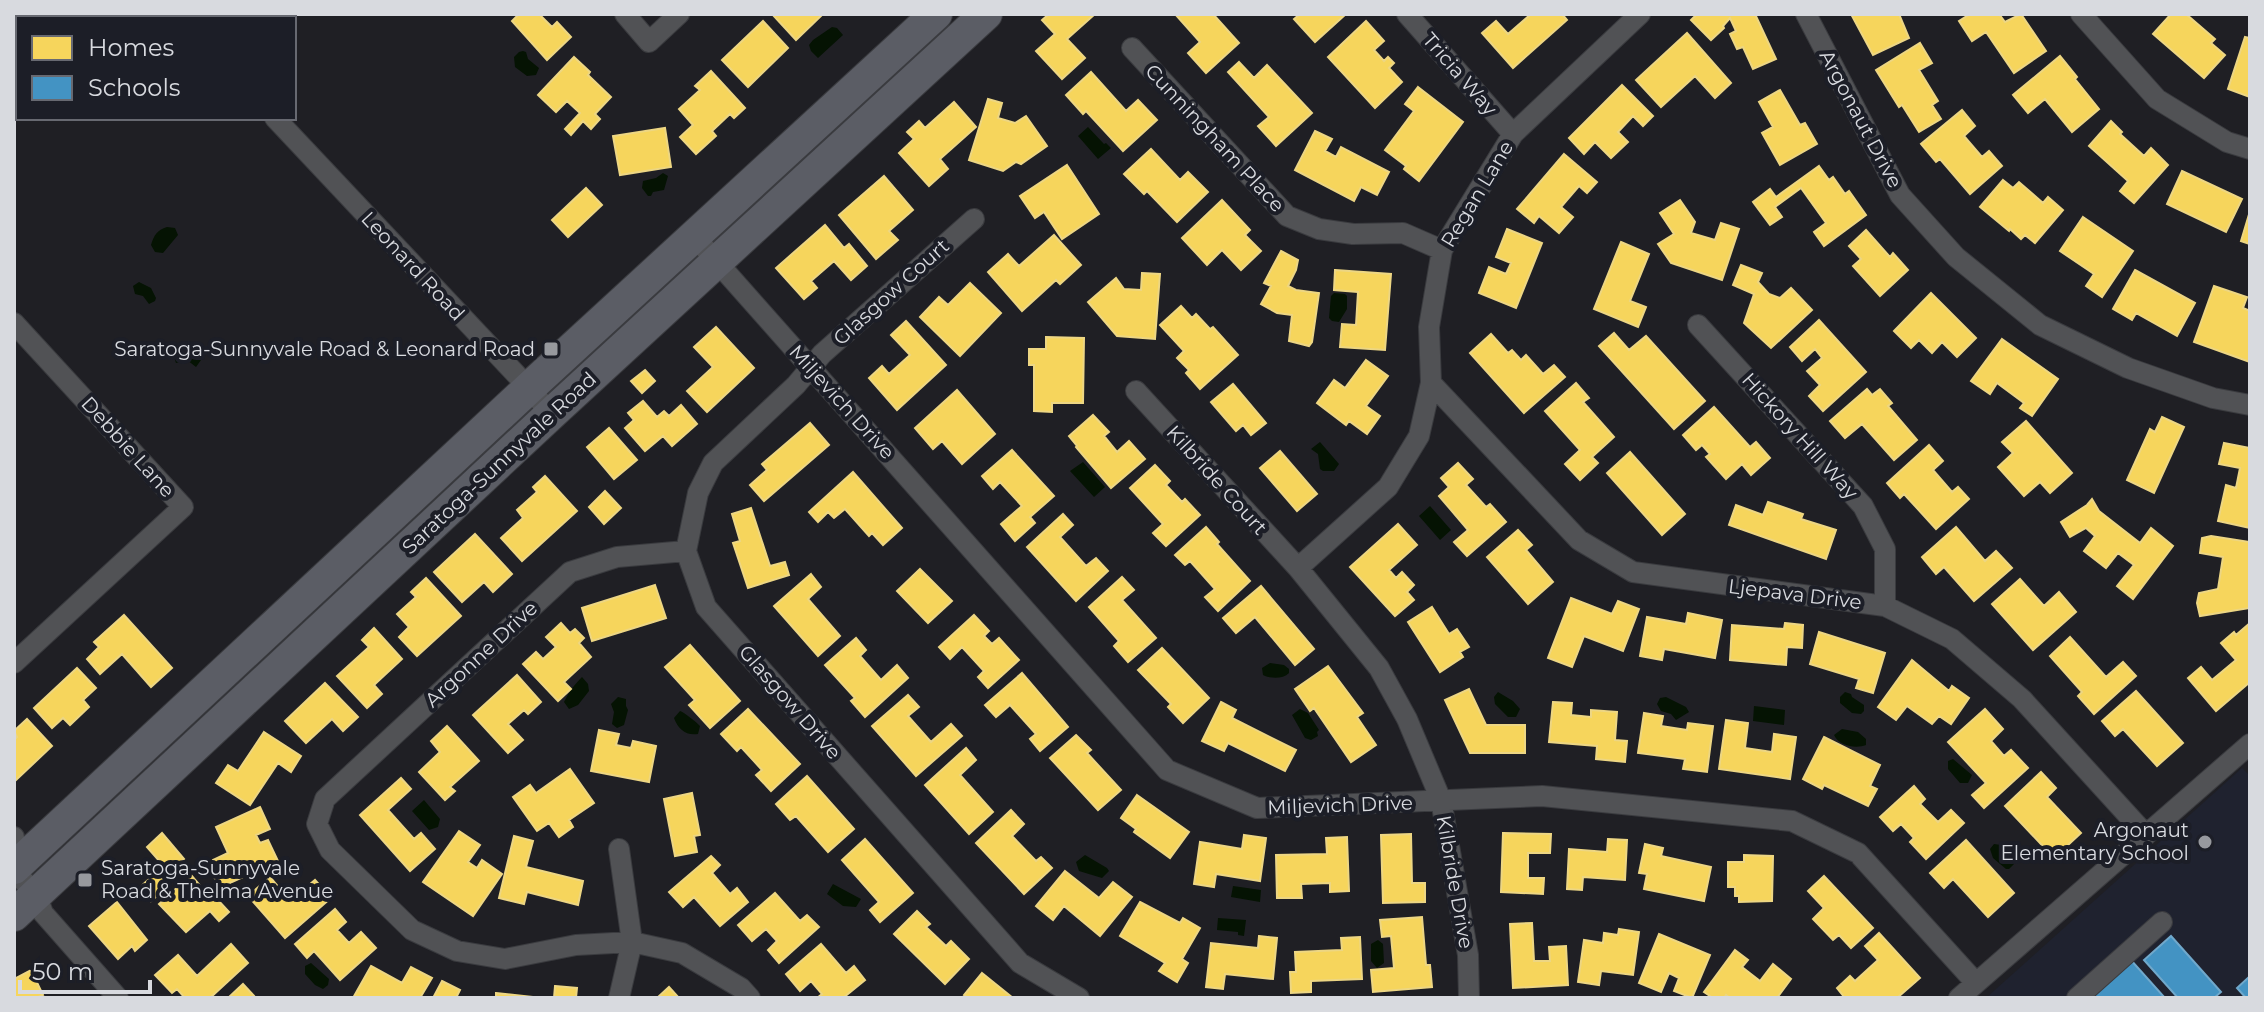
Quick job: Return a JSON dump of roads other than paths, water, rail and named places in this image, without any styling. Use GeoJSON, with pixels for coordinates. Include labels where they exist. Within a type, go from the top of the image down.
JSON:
{"type":"FeatureCollection","features":[{"type":"Feature","properties":{"kind":"main road","name":"Saratoga-Sunnyvale Road"},"geometry":{"type":"LineString","coordinates":[[14,869],[529,388],[936,14]]}},
{"type":"Feature","properties":{"kind":"main road","name":"Saratoga-Sunnyvale Road"},"geometry":{"type":"LineString","coordinates":[[25,904],[986,14]]}},
{"type":"Feature","properties":{"kind":"street"},"geometry":{"type":"LineString","coordinates":[[625,14],[649,42],[679,14]]}},
{"type":"Feature","properties":{"kind":"street","name":"Tricia Way"},"geometry":{"type":"LineString","coordinates":[[1407,14],[1513,134]]}},
{"type":"Feature","properties":{"kind":"street","name":"Regan Lane"},"geometry":{"type":"LineString","coordinates":[[1298,568],[1388,487],[1419,436],[1431,383],[1429,327],[1442,250],[1513,134],[1640,14]]}},
{"type":"Feature","properties":{"kind":"street","name":"Argonaut Drive"},"geometry":{"type":"LineString","coordinates":[[1806,14],[1900,195],[1956,257],[2040,325],[2128,368],[2213,398],[2250,405]]}},
{"type":"Feature","properties":{"kind":"street"},"geometry":{"type":"LineString","coordinates":[[2081,14],[2157,99],[2227,142],[2250,149]]}},
{"type":"Feature","properties":{"kind":"street","name":"Cunningham Place"},"geometry":{"type":"LineString","coordinates":[[1132,48],[1287,216],[1319,229],[1353,234],[1403,233],[1442,250]]}},
{"type":"Feature","properties":{"kind":"street","name":"Leonard Road"},"geometry":{"type":"LineString","coordinates":[[277,120],[551,414]]}},
{"type":"Feature","properties":{"kind":"street","name":"Glasgow Court"},"geometry":{"type":"LineString","coordinates":[[811,367],[974,219]]}},
{"type":"Feature","properties":{"kind":"street","name":"Miljevich Drive"},"geometry":{"type":"LineString","coordinates":[[694,236],[1167,770],[1257,808],[1542,796],[1792,821],[1858,853],[1976,983]]}},
{"type":"Feature","properties":{"kind":"street","name":"Debbie Lane"},"geometry":{"type":"LineString","coordinates":[[14,323],[183,507],[14,663]]}},
{"type":"Feature","properties":{"kind":"street","name":"Hickory Hill Way"},"geometry":{"type":"LineString","coordinates":[[1698,325],[1863,506],[1885,549],[1885,606]]}},
{"type":"Feature","properties":{"kind":"street"},"geometry":{"type":"LineString","coordinates":[[686,551],[698,493],[713,463],[811,367]]}},
{"type":"Feature","properties":{"kind":"street","name":"Ljepava Drive"},"geometry":{"type":"LineString","coordinates":[[1431,383],[1579,540],[1633,572],[1885,606],[1952,639],[2022,699],[2146,835]]}},
{"type":"Feature","properties":{"kind":"street","name":"Kilbride Court"},"geometry":{"type":"LineString","coordinates":[[1136,391],[1298,568]]}},
{"type":"Feature","properties":{"kind":"street","name":"Argonne Drive"},"geometry":{"type":"LineString","coordinates":[[632,942],[576,945],[505,959],[457,951],[412,930],[330,850],[317,824],[325,799],[570,572],[617,557],[686,551]]}},
{"type":"Feature","properties":{"kind":"street","name":"Glasgow Drive"},"geometry":{"type":"LineString","coordinates":[[686,551],[706,607],[1020,963],[1079,998]]}},
{"type":"Feature","properties":{"kind":"street","name":"Kilbride Drive"},"geometry":{"type":"LineString","coordinates":[[1298,568],[1379,668],[1407,719],[1441,800],[1468,955],[1469,998]]}},
{"type":"Feature","properties":{"kind":"street"},"geometry":{"type":"LineString","coordinates":[[1959,998],[2250,744]]}},
{"type":"Feature","properties":{"kind":"street"},"geometry":{"type":"LineString","coordinates":[[14,837],[14,856]]}},
{"type":"Feature","properties":{"kind":"street"},"geometry":{"type":"LineString","coordinates":[[619,849],[632,942],[619,998]]}},
{"type":"Feature","properties":{"kind":"street"},"geometry":{"type":"LineString","coordinates":[[14,869],[25,904],[43,913],[118,998]]}},
{"type":"Feature","properties":{"kind":"street"},"geometry":{"type":"LineString","coordinates":[[2077,998],[2162,922]]}},
{"type":"Feature","properties":{"kind":"street"},"geometry":{"type":"LineString","coordinates":[[632,942],[682,953],[741,988],[750,998]]}},
{"type":"Feature","properties":{"kind":"place","name":"Saratoga-Sunnyvale Road & Leonard Road"},"geometry":{"type":"Point","coordinates":[551,349]}},
{"type":"Feature","properties":{"kind":"place","name":"Argonaut Elementary School"},"geometry":{"type":"Point","coordinates":[2205,842]}},
{"type":"Feature","properties":{"kind":"place","name":"Saratoga-Sunnyvale Road & Thelma Avenue"},"geometry":{"type":"Point","coordinates":[85,880]}}]}
